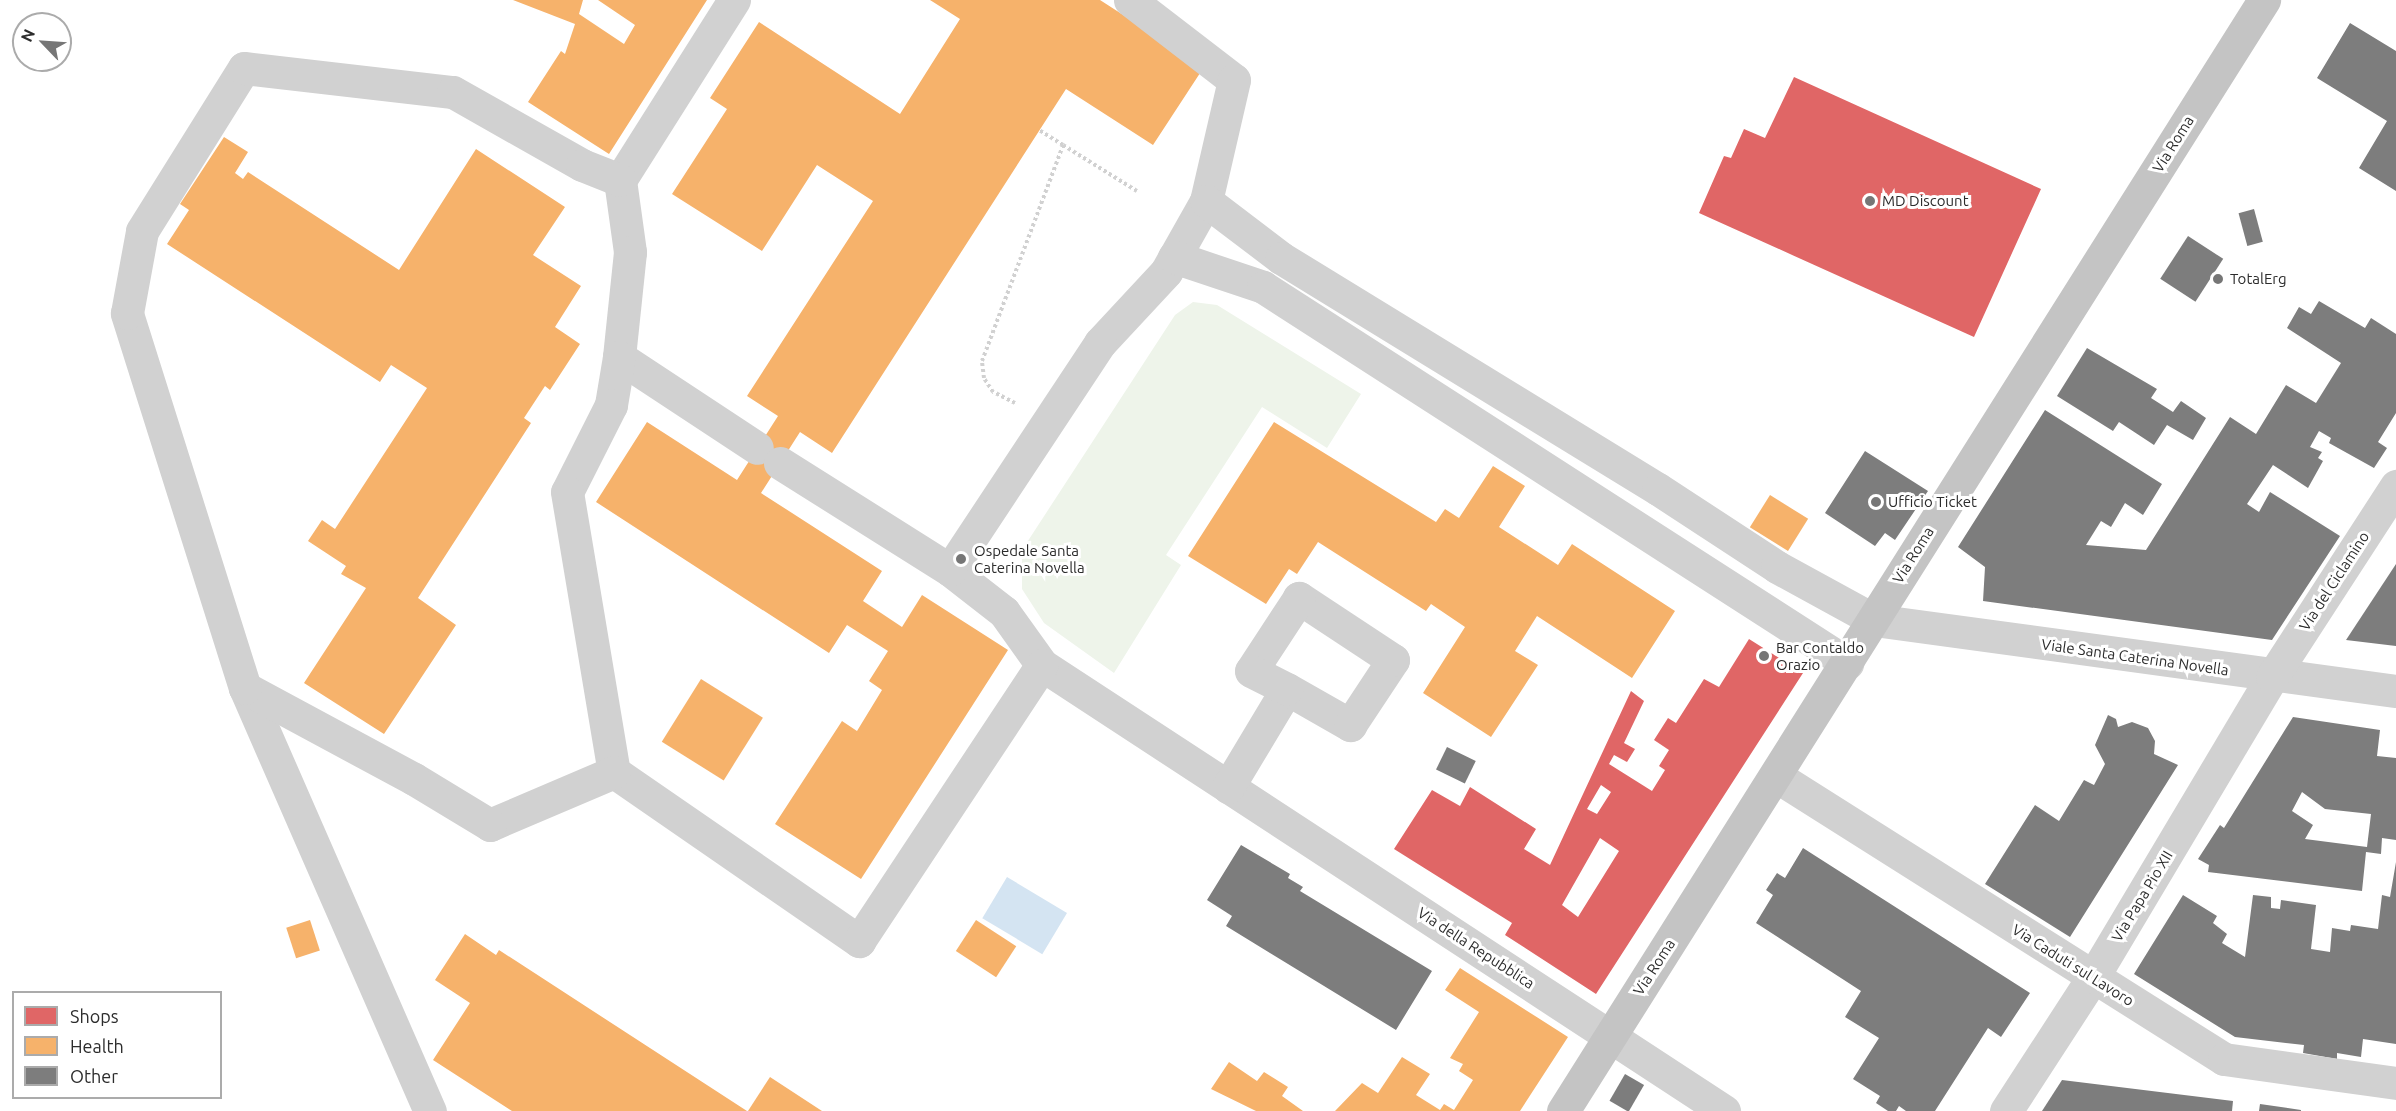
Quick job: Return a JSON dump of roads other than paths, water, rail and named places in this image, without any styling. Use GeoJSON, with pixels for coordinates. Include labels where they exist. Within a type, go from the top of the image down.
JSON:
{"type":"FeatureCollection","features":[{"type":"Feature","properties":{"kind":"main road","name":"Via Roma"},"geometry":{"type":"LineString","coordinates":[[1563,1111],[2264,0]]}},
{"type":"Feature","properties":{"kind":"street"},"geometry":{"type":"LineString","coordinates":[[620,357],[950,570],[1004,612],[1042,665],[859,941],[614,772],[567,492],[611,405],[620,357],[630,252],[620,180],[734,0]]}},
{"type":"Feature","properties":{"kind":"street"},"geometry":{"type":"LineString","coordinates":[[950,570],[1100,343],[1166,272],[1206,201],[1234,80],[1130,0]]}},
{"type":"Feature","properties":{"kind":"street"},"geometry":{"type":"LineString","coordinates":[[430,1111],[245,688],[127,313],[142,231],[244,68],[453,92],[582,165],[620,180]]}},
{"type":"Feature","properties":{"kind":"street","name":"Viale Santa Caterina Novella"},"geometry":{"type":"LineString","coordinates":[[1206,201],[1281,258],[1819,591],[1874,620],[2272,677],[2396,691]]}},
{"type":"Feature","properties":{"kind":"street"},"geometry":{"type":"LineString","coordinates":[[1174,257],[1263,287],[1847,663]]}},
{"type":"Feature","properties":{"kind":"street","name":"Via del Ciclamino"},"geometry":{"type":"LineString","coordinates":[[2272,677],[2396,486]]}},
{"type":"Feature","properties":{"kind":"street"},"geometry":{"type":"LineString","coordinates":[[1797,630],[1819,591]]}},
{"type":"Feature","properties":{"kind":"street","name":"Via della Repubblica"},"geometry":{"type":"LineString","coordinates":[[1042,665],[1724,1111]]}},
{"type":"Feature","properties":{"kind":"street","name":"Via Papa Pio XII"},"geometry":{"type":"LineString","coordinates":[[2006,1111],[2093,977],[2272,677]]}},
{"type":"Feature","properties":{"kind":"street"},"geometry":{"type":"LineString","coordinates":[[245,688],[414,779],[490,825],[614,772]]}},
{"type":"Feature","properties":{"kind":"street"},"geometry":{"type":"LineString","coordinates":[[1228,787],[1287,689]]}},
{"type":"Feature","properties":{"kind":"street","name":"Via Caduti sul Lavoro"},"geometry":{"type":"LineString","coordinates":[[1776,776],[2224,1059],[2396,1083]]}},
{"type":"Feature","properties":{"kind":"water"},"geometry":{"type":"Polygon","coordinates":[[[1007,877],[1067,913],[1042,954],[982,918],[1007,877]]]}},
{"type":"Feature","properties":{"kind":"place","name":"MD Discount"},"geometry":{"type":"Point","coordinates":[1870,201]}},
{"type":"Feature","properties":{"kind":"place","name":"TotalErg"},"geometry":{"type":"Point","coordinates":[2218,279]}},
{"type":"Feature","properties":{"kind":"place","name":"Ufficio Ticket"},"geometry":{"type":"Point","coordinates":[1876,502]}},
{"type":"Feature","properties":{"kind":"place","name":"Ospedale Santa Caterina Novella"},"geometry":{"type":"Point","coordinates":[961,559]}},
{"type":"Feature","properties":{"kind":"place","name":"Bar Contaldo Orazio"},"geometry":{"type":"Point","coordinates":[1764,656]}}]}
